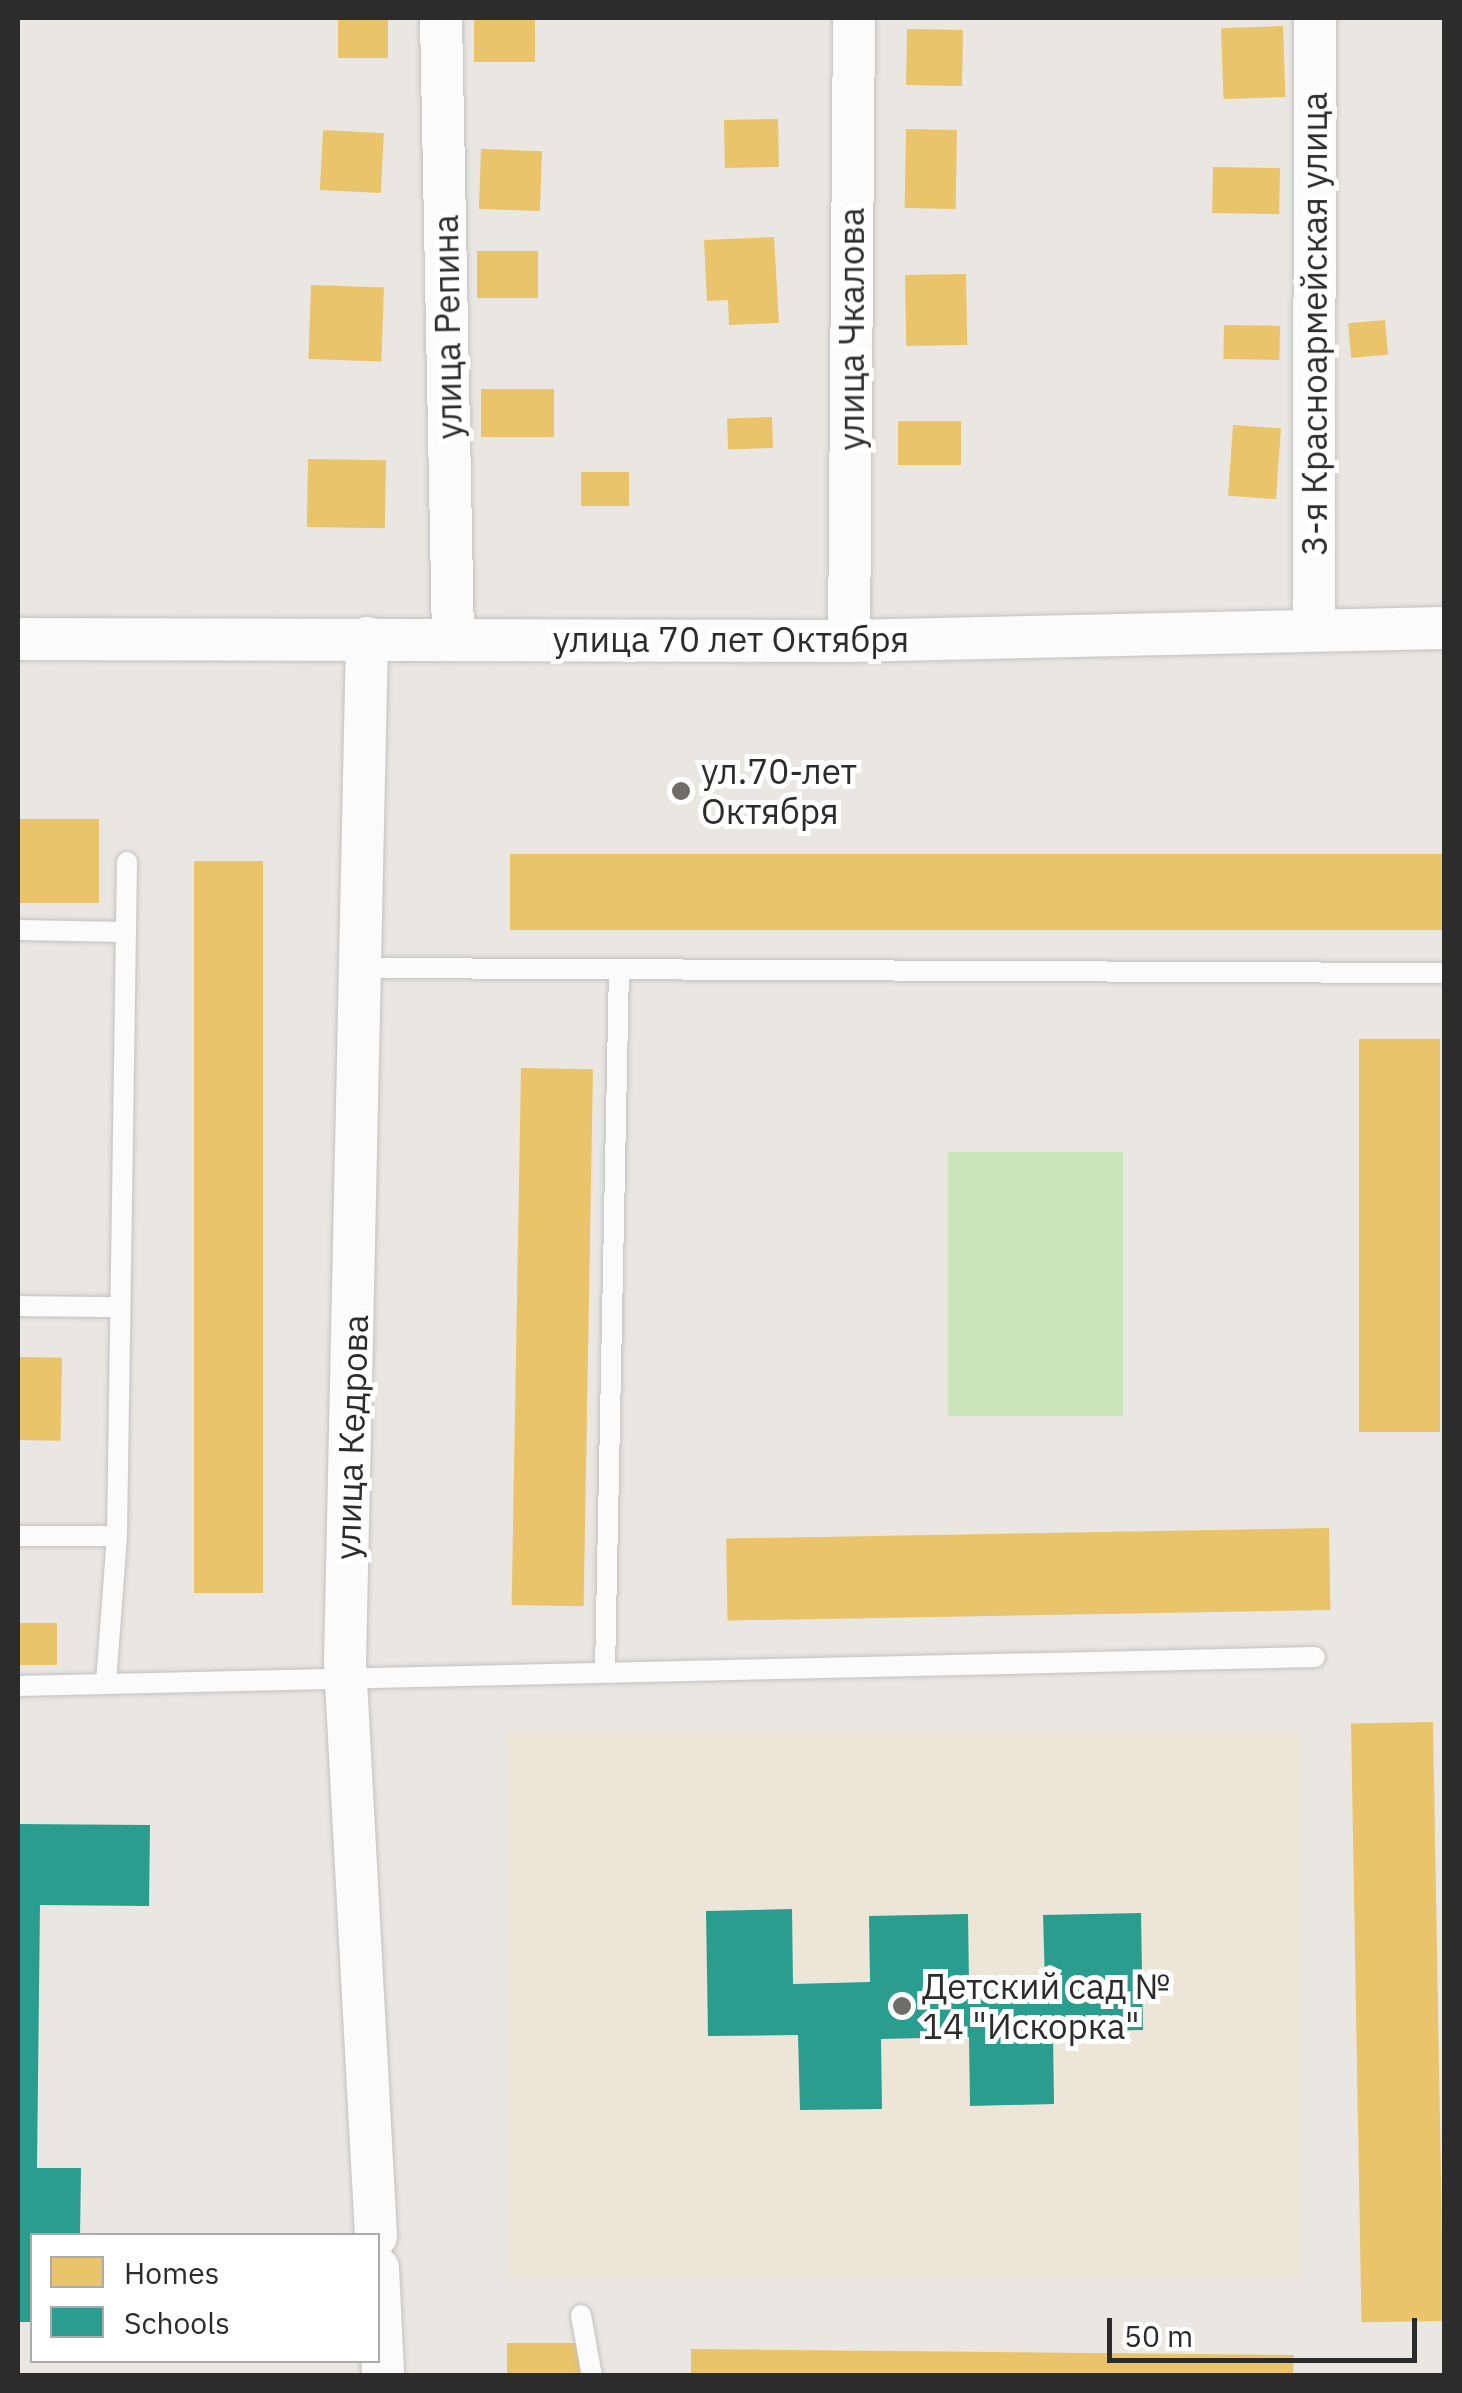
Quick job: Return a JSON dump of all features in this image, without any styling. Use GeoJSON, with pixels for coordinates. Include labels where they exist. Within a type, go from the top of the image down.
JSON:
{"type":"FeatureCollection","features":[{"type":"Feature","properties":{"kind":"street","name":"улица Репина"},"geometry":{"type":"LineString","coordinates":[[441,18],[452,637]]}},
{"type":"Feature","properties":{"kind":"street","name":"улица Чкалова"},"geometry":{"type":"LineString","coordinates":[[849,641],[854,18]]}},
{"type":"Feature","properties":{"kind":"street","name":"3-я Красноармейская улица"},"geometry":{"type":"LineString","coordinates":[[1314,630],[1315,18]]}},
{"type":"Feature","properties":{"kind":"street","name":"улица 70 лет Октября"},"geometry":{"type":"LineString","coordinates":[[18,639],[452,637],[849,641],[1444,628]]}},
{"type":"Feature","properties":{"kind":"street","name":"улица Кедрова"},"geometry":{"type":"LineString","coordinates":[[367,638],[346,1675],[376,2233]]}},
{"type":"Feature","properties":{"kind":"street"},"geometry":{"type":"LineString","coordinates":[[380,2311],[383,2376]]}},
{"type":"Feature","properties":{"kind":"lane"},"geometry":{"type":"LineString","coordinates":[[106,1684],[117,1536],[127,862]]}},
{"type":"Feature","properties":{"kind":"lane"},"geometry":{"type":"LineString","coordinates":[[18,930],[126,932]]}},
{"type":"Feature","properties":{"kind":"lane"},"geometry":{"type":"LineString","coordinates":[[363,968],[1444,972]]}},
{"type":"Feature","properties":{"kind":"lane"},"geometry":{"type":"LineString","coordinates":[[605,1671],[619,970]]}},
{"type":"Feature","properties":{"kind":"lane"},"geometry":{"type":"LineString","coordinates":[[18,1306],[120,1307]]}},
{"type":"Feature","properties":{"kind":"lane"},"geometry":{"type":"LineString","coordinates":[[18,1536],[117,1536]]}},
{"type":"Feature","properties":{"kind":"lane"},"geometry":{"type":"LineString","coordinates":[[18,1686],[346,1675],[1315,1658]]}},
{"type":"Feature","properties":{"kind":"lane"},"geometry":{"type":"LineString","coordinates":[[581,2314],[592,2376]]}},
{"type":"Feature","properties":{"kind":"shaded area","name":"Детский сад № 14 \"Искорка\""},"geometry":{"type":"Polygon","coordinates":[[[507,1732],[1301,1732],[1301,2277],[507,2277],[507,1732]]]}},
{"type":"Feature","properties":{"kind":"green space"},"geometry":{"type":"Polygon","coordinates":[[[948,1152],[1123,1152],[1123,1416],[948,1416],[948,1152]]]}},
{"type":"Feature","properties":{"kind":"building: Homes"},"geometry":{"type":"Polygon","coordinates":[[[338,18],[388,18],[388,58],[338,58],[338,18]]]}},
{"type":"Feature","properties":{"kind":"building: Homes"},"geometry":{"type":"Polygon","coordinates":[[[474,18],[535,18],[535,62],[474,62],[474,18]]]}},
{"type":"Feature","properties":{"kind":"building: Homes"},"geometry":{"type":"Polygon","coordinates":[[[1283,26],[1285,97],[1224,99],[1221,28],[1283,26]]]}},
{"type":"Feature","properties":{"kind":"building: Homes"},"geometry":{"type":"Polygon","coordinates":[[[907,29],[963,30],[962,86],[906,85],[907,29]]]}},
{"type":"Feature","properties":{"kind":"building: Homes"},"geometry":{"type":"Polygon","coordinates":[[[778,119],[779,167],[725,168],[724,120],[778,119]]]}},
{"type":"Feature","properties":{"kind":"building: Homes"},"geometry":{"type":"Polygon","coordinates":[[[906,129],[957,130],[956,209],[905,208],[906,129]]]}},
{"type":"Feature","properties":{"kind":"building: Homes"},"geometry":{"type":"Polygon","coordinates":[[[323,130],[384,133],[381,193],[320,190],[323,130]]]}},
{"type":"Feature","properties":{"kind":"building: Homes"},"geometry":{"type":"Polygon","coordinates":[[[481,149],[542,151],[540,211],[479,209],[481,149]]]}},
{"type":"Feature","properties":{"kind":"building: Homes"},"geometry":{"type":"Polygon","coordinates":[[[1213,167],[1280,168],[1279,214],[1212,213],[1213,167]]]}},
{"type":"Feature","properties":{"kind":"building: Homes"},"geometry":{"type":"Polygon","coordinates":[[[774,237],[779,323],[729,325],[728,300],[707,301],[704,240],[774,237]]]}},
{"type":"Feature","properties":{"kind":"building: Homes"},"geometry":{"type":"Polygon","coordinates":[[[477,251],[538,251],[538,298],[477,298],[477,251]]]}},
{"type":"Feature","properties":{"kind":"building: Homes"},"geometry":{"type":"Polygon","coordinates":[[[966,274],[967,345],[906,346],[905,275],[966,274]]]}},
{"type":"Feature","properties":{"kind":"building: Homes"},"geometry":{"type":"Polygon","coordinates":[[[311,285],[384,288],[381,362],[308,359],[311,285]]]}},
{"type":"Feature","properties":{"kind":"building: Homes"},"geometry":{"type":"Polygon","coordinates":[[[1385,320],[1388,355],[1351,358],[1348,323],[1385,320]]]}},
{"type":"Feature","properties":{"kind":"building: Homes"},"geometry":{"type":"Polygon","coordinates":[[[1224,325],[1280,326],[1279,360],[1223,359],[1224,325]]]}},
{"type":"Feature","properties":{"kind":"building: Homes"},"geometry":{"type":"Polygon","coordinates":[[[481,389],[554,389],[554,437],[481,437],[481,389]]]}},
{"type":"Feature","properties":{"kind":"building: Homes"},"geometry":{"type":"Polygon","coordinates":[[[772,417],[773,448],[728,450],[727,419],[772,417]]]}},
{"type":"Feature","properties":{"kind":"building: Homes"},"geometry":{"type":"Polygon","coordinates":[[[898,421],[961,421],[961,465],[898,465],[898,421]]]}},
{"type":"Feature","properties":{"kind":"building: Homes"},"geometry":{"type":"Polygon","coordinates":[[[1233,425],[1281,428],[1276,499],[1228,496],[1233,425]]]}},
{"type":"Feature","properties":{"kind":"building: Homes"},"geometry":{"type":"Polygon","coordinates":[[[308,459],[386,460],[385,528],[307,527],[308,459]]]}},
{"type":"Feature","properties":{"kind":"building: Homes"},"geometry":{"type":"Polygon","coordinates":[[[581,472],[629,472],[629,506],[581,506],[581,472]]]}},
{"type":"Feature","properties":{"kind":"building: Homes"},"geometry":{"type":"Polygon","coordinates":[[[18,819],[99,819],[99,903],[18,903],[18,819]]]}},
{"type":"Feature","properties":{"kind":"building: Homes"},"geometry":{"type":"Polygon","coordinates":[[[510,854],[1444,854],[1444,930],[510,930],[510,854]]]}},
{"type":"Feature","properties":{"kind":"building: Homes"},"geometry":{"type":"Polygon","coordinates":[[[194,861],[263,861],[263,1593],[194,1593],[194,861]]]}},
{"type":"Feature","properties":{"kind":"building: Homes"},"geometry":{"type":"Polygon","coordinates":[[[1359,1039],[1440,1039],[1440,1432],[1359,1432],[1359,1039]]]}},
{"type":"Feature","properties":{"kind":"building: Homes"},"geometry":{"type":"Polygon","coordinates":[[[521,1068],[593,1069],[584,1606],[512,1605],[521,1068]]]}},
{"type":"Feature","properties":{"kind":"building: Homes"},"geometry":{"type":"Polygon","coordinates":[[[18,1357],[62,1358],[61,1441],[18,1440],[18,1357]]]}},
{"type":"Feature","properties":{"kind":"building: Homes"},"geometry":{"type":"Polygon","coordinates":[[[1329,1528],[1330,1610],[728,1621],[726,1539],[1329,1528]]]}},
{"type":"Feature","properties":{"kind":"building: Homes"},"geometry":{"type":"Polygon","coordinates":[[[18,1623],[57,1623],[57,1665],[18,1665],[18,1623]]]}},
{"type":"Feature","properties":{"kind":"building: Homes"},"geometry":{"type":"Polygon","coordinates":[[[1433,1722],[1443,2321],[1361,2322],[1351,1723],[1433,1722]]]}},
{"type":"Feature","properties":{"kind":"building: Homes"},"geometry":{"type":"Polygon","coordinates":[[[507,2343],[589,2343],[589,2376],[507,2376],[507,2343]]]}},
{"type":"Feature","properties":{"kind":"building: Homes"},"geometry":{"type":"Polygon","coordinates":[[[691,2349],[1294,2355],[1293,2376],[691,2376],[691,2349]]]}},
{"type":"Feature","properties":{"kind":"building: Schools"},"geometry":{"type":"Polygon","coordinates":[[[18,1824],[150,1825],[149,1906],[40,1905],[37,2168],[81,2168],[80,2233],[30,2233],[30,2322],[18,2322],[18,1824]]]}},
{"type":"Feature","properties":{"kind":"building: Schools"},"geometry":{"type":"Polygon","coordinates":[[[792,1909],[793,1984],[870,1982],[869,1916],[968,1914],[969,1985],[1045,1984],[1043,1915],[1141,1913],[1143,2030],[1053,2032],[1054,2104],[970,2106],[969,2037],[881,2039],[882,2109],[800,2110],[798,2035],[708,2036],[706,1911],[792,1909]]]}},
{"type":"Feature","properties":{"kind":"place","name":"ул.70-лет Октября"},"geometry":{"type":"Point","coordinates":[681,791]}},
{"type":"Feature","properties":{"kind":"place","name":"Детский сад № 14 \"Искорка\""},"geometry":{"type":"Point","coordinates":[902,2006]}}]}
